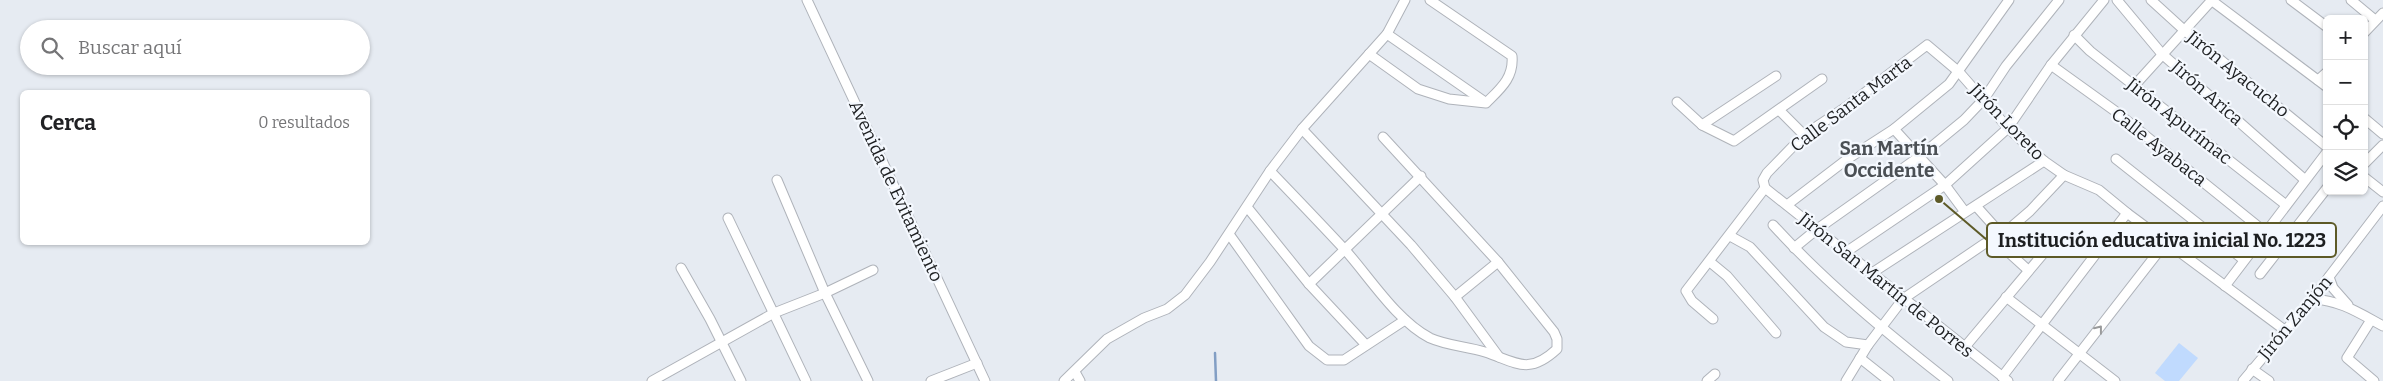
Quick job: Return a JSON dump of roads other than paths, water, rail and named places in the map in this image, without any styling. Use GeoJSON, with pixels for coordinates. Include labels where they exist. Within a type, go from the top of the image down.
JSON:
{"type":"FeatureCollection","features":[{"type":"Feature","properties":{"kind":"street","name":"Avenida de Evitamiento"},"geometry":{"type":"LineString","coordinates":[[807,0],[986,381]]}},
{"type":"Feature","properties":{"kind":"street"},"geometry":{"type":"LineString","coordinates":[[1064,381],[1113,335],[1179,301],[1210,262],[1270,171],[1302,129],[1387,34],[1405,0]]}},
{"type":"Feature","properties":{"kind":"street"},"geometry":{"type":"LineString","coordinates":[[1369,54],[1418,89],[1449,99],[1486,102],[1506,84],[1513,67],[1512,56],[1430,0]]}},
{"type":"Feature","properties":{"kind":"street"},"geometry":{"type":"LineString","coordinates":[[1787,205],[1846,160],[1894,130],[1940,92],[1959,72],[1987,28],[2009,0]]}},
{"type":"Feature","properties":{"kind":"street"},"geometry":{"type":"LineString","coordinates":[[1794,248],[1960,125],[1984,99],[2006,66],[2059,0]]}},
{"type":"Feature","properties":{"kind":"street"},"geometry":{"type":"LineString","coordinates":[[1846,252],[1945,184],[2008,128],[2051,65],[2104,0]]}},
{"type":"Feature","properties":{"kind":"street","name":"Jirón Arica"},"geometry":{"type":"LineString","coordinates":[[2117,0],[2162,54],[2304,179]]}},
{"type":"Feature","properties":{"kind":"street","name":"Jirón Ayacucho"},"geometry":{"type":"LineString","coordinates":[[2152,0],[2184,30],[2323,143]]}},
{"type":"Feature","properties":{"kind":"street"},"geometry":{"type":"LineString","coordinates":[[2134,86],[2212,0],[2323,84]]}},
{"type":"Feature","properties":{"kind":"street"},"geometry":{"type":"LineString","coordinates":[[2291,0],[2323,24]]}},
{"type":"Feature","properties":{"kind":"street"},"geometry":{"type":"LineString","coordinates":[[2352,0],[2376,20]]}},
{"type":"Feature","properties":{"kind":"street"},"geometry":{"type":"LineString","coordinates":[[2368,29],[2383,12]]}},
{"type":"Feature","properties":{"kind":"street"},"geometry":{"type":"LineString","coordinates":[[1387,34],[1486,102]]}},
{"type":"Feature","properties":{"kind":"street","name":"Jirón Apurímac"},"geometry":{"type":"LineString","coordinates":[[2074,35],[2134,86],[2286,205]]}},
{"type":"Feature","properties":{"kind":"street","name":"Jirón Loreto"},"geometry":{"type":"LineString","coordinates":[[1927,45],[1959,72],[2008,128],[2044,161],[2064,175],[2098,190],[2286,331]]}},
{"type":"Feature","properties":{"kind":"street","name":"Calle Santa Marta"},"geometry":{"type":"LineString","coordinates":[[1713,319],[1692,301],[1686,291],[1765,188],[1763,180],[1767,173],[1804,135],[1846,107],[1927,45]]}},
{"type":"Feature","properties":{"kind":"street","name":"Calle Ayabaca"},"geometry":{"type":"LineString","coordinates":[[2051,65],[2130,123],[2265,232]]}},
{"type":"Feature","properties":{"kind":"street"},"geometry":{"type":"LineString","coordinates":[[1702,124],[1776,76]]}},
{"type":"Feature","properties":{"kind":"street"},"geometry":{"type":"LineString","coordinates":[[2318,80],[2323,76]]}},
{"type":"Feature","properties":{"kind":"street"},"geometry":{"type":"LineString","coordinates":[[1677,102],[1702,124],[1734,141],[1822,79]]}},
{"type":"Feature","properties":{"kind":"street"},"geometry":{"type":"LineString","coordinates":[[1779,110],[1804,135]]}},
{"type":"Feature","properties":{"kind":"street"},"geometry":{"type":"LineString","coordinates":[[2368,121],[2383,134]]}},
{"type":"Feature","properties":{"kind":"street"},"geometry":{"type":"LineString","coordinates":[[1302,129],[1383,214],[1455,297],[1501,359]]}},
{"type":"Feature","properties":{"kind":"street"},"geometry":{"type":"LineString","coordinates":[[1894,130],[1945,184],[1965,212]]}},
{"type":"Feature","properties":{"kind":"street"},"geometry":{"type":"LineString","coordinates":[[1270,171],[1345,250],[1405,320],[1418,331],[1449,346],[1485,352],[1514,364],[1528,366],[1539,363],[1550,356],[1557,349],[1558,344],[1554,332],[1498,262],[1384,137]]}},
{"type":"Feature","properties":{"kind":"street"},"geometry":{"type":"LineString","coordinates":[[2368,160],[2383,145]]}},
{"type":"Feature","properties":{"kind":"street"},"geometry":{"type":"LineString","coordinates":[[2225,286],[2304,179],[2323,157]]}},
{"type":"Feature","properties":{"kind":"street"},"geometry":{"type":"LineString","coordinates":[[2116,159],[2244,260]]}},
{"type":"Feature","properties":{"kind":"street"},"geometry":{"type":"LineString","coordinates":[[1872,273],[2044,161]]}},
{"type":"Feature","properties":{"kind":"street"},"geometry":{"type":"LineString","coordinates":[[1846,381],[1868,345],[1903,299],[1944,270],[1998,237],[2030,211],[2064,175]]}},
{"type":"Feature","properties":{"kind":"street"},"geometry":{"type":"LineString","coordinates":[[1309,284],[1421,176]]}},
{"type":"Feature","properties":{"kind":"street"},"geometry":{"type":"LineString","coordinates":[[777,180],[825,293],[868,381]]}},
{"type":"Feature","properties":{"kind":"street"},"geometry":{"type":"LineString","coordinates":[[2368,180],[2383,192]]}},
{"type":"Feature","properties":{"kind":"street","name":"Jirón San Martín de Porres"},"geometry":{"type":"LineString","coordinates":[[1765,188],[2005,379]]}},
{"type":"Feature","properties":{"kind":"street"},"geometry":{"type":"LineString","coordinates":[[2260,274],[2323,193]]}},
{"type":"Feature","properties":{"kind":"street"},"geometry":{"type":"LineString","coordinates":[[1976,206],[1998,237],[2028,270]]}},
{"type":"Feature","properties":{"kind":"street","name":"Jirón Zanjón"},"geometry":{"type":"LineString","coordinates":[[2243,381],[2312,299],[2383,206]]}},
{"type":"Feature","properties":{"kind":"street"},"geometry":{"type":"LineString","coordinates":[[1246,207],[1309,284],[1366,345]]}},
{"type":"Feature","properties":{"kind":"street"},"geometry":{"type":"LineString","coordinates":[[2005,379],[2043,324],[2127,213]]}},
{"type":"Feature","properties":{"kind":"street"},"geometry":{"type":"LineString","coordinates":[[728,218],[806,381]]}},
{"type":"Feature","properties":{"kind":"street"},"geometry":{"type":"LineString","coordinates":[[1773,225],[1794,248],[1881,328],[1948,381]]}},
{"type":"Feature","properties":{"kind":"street"},"geometry":{"type":"LineString","coordinates":[[1229,234],[1308,346],[1327,360],[1344,360],[1405,320]]}},
{"type":"Feature","properties":{"kind":"street"},"geometry":{"type":"LineString","coordinates":[[1730,236],[1750,247],[1824,327],[1846,342],[1868,345]]}},
{"type":"Feature","properties":{"kind":"street"},"geometry":{"type":"LineString","coordinates":[[1964,348],[2028,270],[2054,242]]}},
{"type":"Feature","properties":{"kind":"street"},"geometry":{"type":"LineString","coordinates":[[2058,381],[2166,242]]}},
{"type":"Feature","properties":{"kind":"street"},"geometry":{"type":"LineString","coordinates":[[1455,297],[1498,262]]}},
{"type":"Feature","properties":{"kind":"street"},"geometry":{"type":"LineString","coordinates":[[1710,262],[1727,276],[1776,333]]}},
{"type":"Feature","properties":{"kind":"street"},"geometry":{"type":"LineString","coordinates":[[681,268],[710,319],[740,381]]}},
{"type":"Feature","properties":{"kind":"street"},"geometry":{"type":"LineString","coordinates":[[652,381],[774,313],[825,293],[873,270]]}},
{"type":"Feature","properties":{"kind":"street"},"geometry":{"type":"LineString","coordinates":[[2329,277],[2334,288],[2350,307]]}},
{"type":"Feature","properties":{"kind":"street"},"geometry":{"type":"LineString","coordinates":[[2006,297],[2115,381]]}},
{"type":"Feature","properties":{"kind":"street"},"geometry":{"type":"LineString","coordinates":[[2312,299],[2329,300],[2350,307],[2383,326]]}},
{"type":"Feature","properties":{"kind":"street"},"geometry":{"type":"LineString","coordinates":[[2371,320],[2347,358],[2374,381]]}},
{"type":"Feature","properties":{"kind":"street"},"geometry":{"type":"LineString","coordinates":[[1860,358],[1889,381]]}},
{"type":"Feature","properties":{"kind":"street"},"geometry":{"type":"LineString","coordinates":[[931,381],[977,363]]}},
{"type":"Feature","properties":{"kind":"street"},"geometry":{"type":"LineString","coordinates":[[2252,370],[2269,381]]}},
{"type":"Feature","properties":{"kind":"street"},"geometry":{"type":"LineString","coordinates":[[1075,372],[1080,381]]}},
{"type":"Feature","properties":{"kind":"street"},"geometry":{"type":"LineString","coordinates":[[1707,381],[1715,374]]}},
{"type":"Feature","properties":{"kind":"waterway"},"geometry":{"type":"LineString","coordinates":[[1215,353],[1216,381]]}},
{"type":"Feature","properties":{"kind":"place","name":"Institución educativa inicial No. 1223"},"geometry":{"type":"Point","coordinates":[1939,199]}},
{"type":"Feature","properties":{"kind":"district","name":"San Martín Occidente"},"geometry":{"type":"Point","coordinates":[1889,159]}}]}
